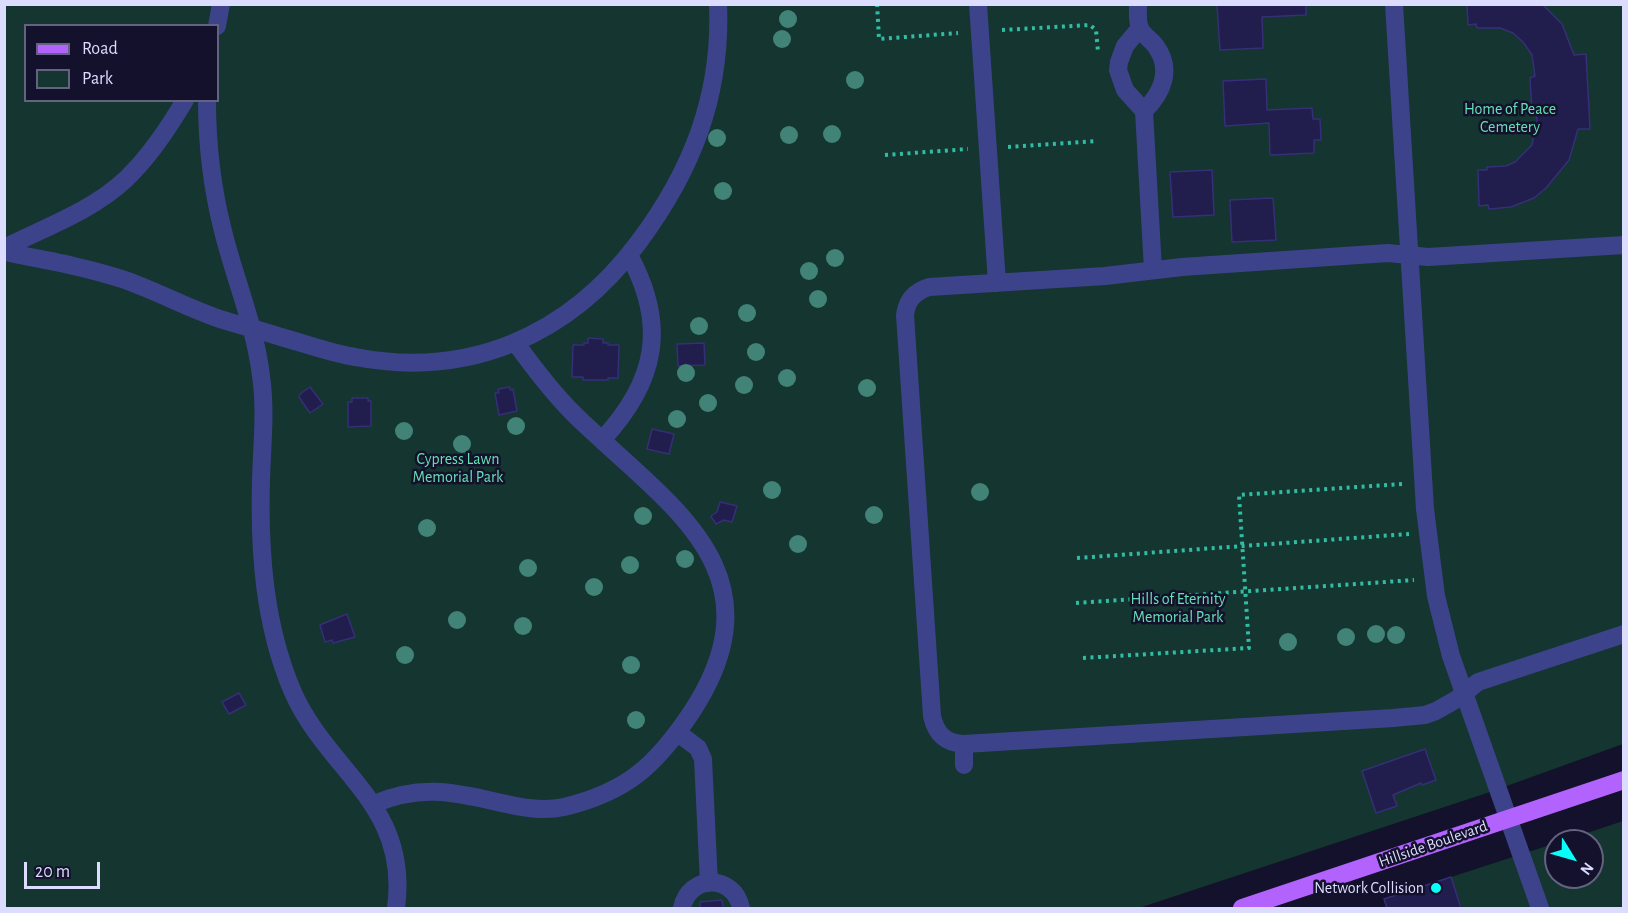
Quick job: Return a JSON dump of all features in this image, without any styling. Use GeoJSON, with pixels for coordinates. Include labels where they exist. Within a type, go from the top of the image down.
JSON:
{"type":"FeatureCollection","features":[{"type":"Feature","properties":{"kind":"main road","name":"Hillside Boulevard"},"geometry":{"type":"LineString","coordinates":[[1242,909],[1623,780]]}},
{"type":"Feature","properties":{"kind":"lane"},"geometry":{"type":"LineString","coordinates":[[217,24],[221,4]]}},
{"type":"Feature","properties":{"kind":"lane"},"geometry":{"type":"LineString","coordinates":[[4,250],[97,271],[217,318],[344,355],[396,363],[441,362],[464,358],[515,342],[550,324],[592,295],[629,255],[666,201],[699,136],[707,111],[713,85],[718,4]]}},
{"type":"Feature","properties":{"kind":"lane"},"geometry":{"type":"LineString","coordinates":[[978,4],[997,283]]}},
{"type":"Feature","properties":{"kind":"lane"},"geometry":{"type":"LineString","coordinates":[[1138,4],[1140,28],[1163,56],[1166,69],[1159,93],[1144,111]]}},
{"type":"Feature","properties":{"kind":"lane"},"geometry":{"type":"LineString","coordinates":[[1394,4],[1427,533],[1433,578],[1445,635],[1463,692],[1510,819],[1540,909]]}},
{"type":"Feature","properties":{"kind":"lane"},"geometry":{"type":"LineString","coordinates":[[1140,28],[1125,46],[1118,70],[1125,90],[1144,111],[1154,270]]}},
{"type":"Feature","properties":{"kind":"lane"},"geometry":{"type":"LineString","coordinates":[[4,250],[87,207],[126,179],[159,141],[184,102]]}},
{"type":"Feature","properties":{"kind":"lane"},"geometry":{"type":"LineString","coordinates":[[207,102],[208,137],[216,200],[223,232],[253,329],[262,378],[260,506],[262,551],[269,613],[275,641],[292,692],[303,711],[317,733],[374,804],[387,832],[395,860],[396,909]]}},
{"type":"Feature","properties":{"kind":"lane"},"geometry":{"type":"LineString","coordinates":[[1623,245],[1428,257],[1388,253],[1154,270],[1105,276],[929,287],[921,290],[909,300],[905,315],[932,716],[936,729],[944,739],[950,742],[964,744],[1411,717],[1436,711],[1457,699],[1478,682],[1623,634]]}},
{"type":"Feature","properties":{"kind":"lane"},"geometry":{"type":"LineString","coordinates":[[602,440],[638,393],[646,375],[650,356],[651,317],[642,283],[629,255]]}},
{"type":"Feature","properties":{"kind":"lane"},"geometry":{"type":"LineString","coordinates":[[374,804],[399,794],[430,791],[465,794],[530,808],[559,808],[581,803],[624,784],[644,771],[659,757],[695,707],[720,654],[726,610],[717,571],[708,552],[686,520],[659,491],[558,397],[515,342]]}},
{"type":"Feature","properties":{"kind":"lane"},"geometry":{"type":"LineString","coordinates":[[678,733],[698,748],[702,759],[709,883]]}},
{"type":"Feature","properties":{"kind":"lane"},"geometry":{"type":"LineString","coordinates":[[964,744],[964,765]]}},
{"type":"Feature","properties":{"kind":"lane"},"geometry":{"type":"LineString","coordinates":[[682,909],[689,893],[709,883],[721,884],[732,890],[739,900],[741,909]]}},
{"type":"Feature","properties":{"kind":"path"},"geometry":{"type":"LineString","coordinates":[[1083,658],[1249,648],[1239,495],[1424,483]]}},
{"type":"Feature","properties":{"kind":"path"},"geometry":{"type":"LineString","coordinates":[[1077,558],[1427,533]]}},
{"type":"Feature","properties":{"kind":"path"},"geometry":{"type":"LineString","coordinates":[[1076,603],[1246,593],[1433,578]]}},
{"type":"Feature","properties":{"kind":"green space"},"geometry":{"type":"Polygon","coordinates":[[[5,5],[1623,5],[1623,744],[1490,792],[1139,908],[5,908],[5,5]]]}},
{"type":"Feature","properties":{"kind":"green space"},"geometry":{"type":"Polygon","coordinates":[[[1623,821],[1623,908],[1462,908],[1451,877],[1544,847],[1544,889],[1604,889],[1604,829],[1599,829],[1623,821]]]}},
{"type":"Feature","properties":{"kind":"building"},"geometry":{"type":"Polygon","coordinates":[[[1306,4],[1306,15],[1262,17],[1263,48],[1220,50],[1217,5],[1306,4]]]}},
{"type":"Feature","properties":{"kind":"building"},"geometry":{"type":"Polygon","coordinates":[[[1467,4],[1542,4],[1562,24],[1574,55],[1586,54],[1590,129],[1578,129],[1569,160],[1546,188],[1534,198],[1511,207],[1489,209],[1488,205],[1479,206],[1478,170],[1506,166],[1515,162],[1532,145],[1537,121],[1536,111],[1532,111],[1530,78],[1535,76],[1532,55],[1513,33],[1500,28],[1477,28],[1476,24],[1468,25],[1467,4]]]}},
{"type":"Feature","properties":{"kind":"building"},"geometry":{"type":"Polygon","coordinates":[[[1266,79],[1267,110],[1312,108],[1313,119],[1320,119],[1321,140],[1314,140],[1314,153],[1270,155],[1269,123],[1225,126],[1223,81],[1266,79]]]}},
{"type":"Feature","properties":{"kind":"building"},"geometry":{"type":"Polygon","coordinates":[[[1212,170],[1214,215],[1173,217],[1170,172],[1212,170]]]}},
{"type":"Feature","properties":{"kind":"building"},"geometry":{"type":"Polygon","coordinates":[[[1273,198],[1276,240],[1232,242],[1230,200],[1273,198]]]}},
{"type":"Feature","properties":{"kind":"building"},"geometry":{"type":"Polygon","coordinates":[[[588,338],[603,339],[603,343],[608,343],[608,345],[619,345],[618,378],[583,380],[583,377],[572,377],[573,345],[584,345],[588,343],[588,338]]]}},
{"type":"Feature","properties":{"kind":"building"},"geometry":{"type":"Polygon","coordinates":[[[704,343],[705,365],[678,366],[677,344],[704,343]]]}},
{"type":"Feature","properties":{"kind":"building"},"geometry":{"type":"Polygon","coordinates":[[[310,387],[323,404],[310,413],[299,397],[310,387]]]}},
{"type":"Feature","properties":{"kind":"building"},"geometry":{"type":"Polygon","coordinates":[[[510,387],[510,390],[513,389],[517,411],[499,415],[495,393],[499,393],[498,389],[510,387]]]}},
{"type":"Feature","properties":{"kind":"building"},"geometry":{"type":"Polygon","coordinates":[[[352,398],[368,398],[368,401],[371,401],[371,426],[348,427],[348,402],[352,402],[352,398]]]}},
{"type":"Feature","properties":{"kind":"building"},"geometry":{"type":"Polygon","coordinates":[[[652,429],[674,434],[669,454],[647,449],[652,429]]]}},
{"type":"Feature","properties":{"kind":"building"},"geometry":{"type":"Polygon","coordinates":[[[720,502],[737,506],[732,522],[724,520],[716,524],[712,518],[720,502]]]}},
{"type":"Feature","properties":{"kind":"building"},"geometry":{"type":"Polygon","coordinates":[[[347,614],[355,637],[333,643],[332,640],[325,642],[320,625],[347,614]]]}},
{"type":"Feature","properties":{"kind":"building"},"geometry":{"type":"Polygon","coordinates":[[[239,693],[246,705],[229,714],[222,702],[239,693]]]}},
{"type":"Feature","properties":{"kind":"building"},"geometry":{"type":"Polygon","coordinates":[[[1425,749],[1436,780],[1422,785],[1421,783],[1393,795],[1397,806],[1376,813],[1362,771],[1425,749]]]}},
{"type":"Feature","properties":{"kind":"building","name":"Network Collision"},"geometry":{"type":"Polygon","coordinates":[[[1451,877],[1461,908],[1387,908],[1384,899],[1451,877]]]}},
{"type":"Feature","properties":{"kind":"building"},"geometry":{"type":"Polygon","coordinates":[[[722,900],[723,908],[700,908],[700,902],[722,900]]]}},
{"type":"Feature","properties":{"kind":"place","name":"Network Collision"},"geometry":{"type":"Point","coordinates":[1436,888]}},
{"type":"Feature","properties":{"kind":"park label","name":"Home of Peace Cemetery"},"geometry":{"type":"Point","coordinates":[1510,118]}},
{"type":"Feature","properties":{"kind":"park label","name":"Cypress Lawn Memorial Park"},"geometry":{"type":"Point","coordinates":[458,468]}},
{"type":"Feature","properties":{"kind":"park label","name":"Hills of Eternity Memorial Park"},"geometry":{"type":"Point","coordinates":[1178,608]}}]}
